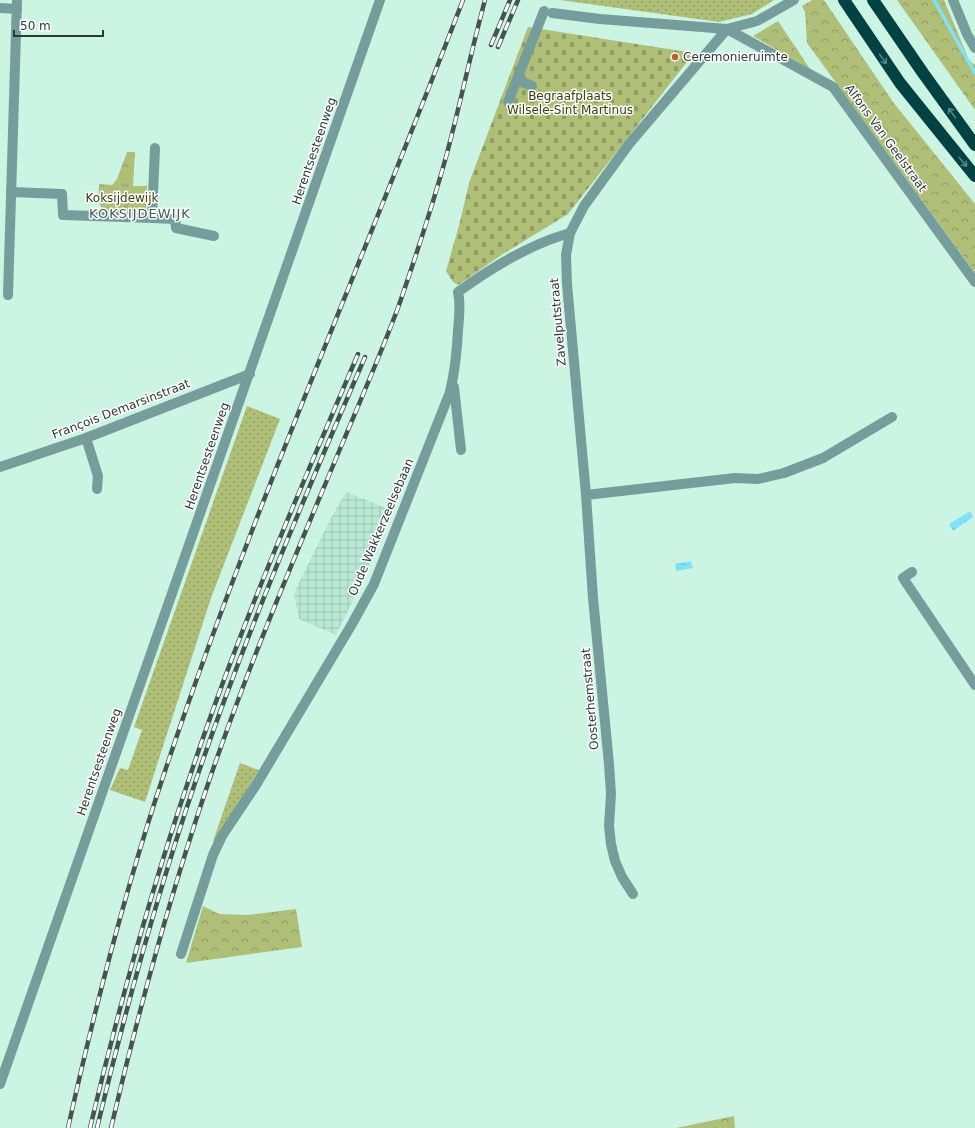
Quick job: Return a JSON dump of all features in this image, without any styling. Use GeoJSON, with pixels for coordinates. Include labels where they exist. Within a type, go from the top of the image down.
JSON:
{"type":"FeatureCollection","features":[{"type":"Feature","properties":{"kind":"highway"},"geometry":{"type":"LineString","coordinates":[[844,0],[900,83],[975,176]]}},
{"type":"Feature","properties":{"kind":"highway"},"geometry":{"type":"LineString","coordinates":[[872,0],[923,74],[975,145]]}},
{"type":"Feature","properties":{"kind":"street","name":"Herentsesteenweg"},"geometry":{"type":"LineString","coordinates":[[0,1084],[380,0]]}},
{"type":"Feature","properties":{"kind":"street"},"geometry":{"type":"LineString","coordinates":[[508,102],[548,12],[600,19],[727,29],[757,21],[794,0]]}},
{"type":"Feature","properties":{"kind":"street"},"geometry":{"type":"LineString","coordinates":[[953,0],[967,34],[975,48]]}},
{"type":"Feature","properties":{"kind":"street"},"geometry":{"type":"LineString","coordinates":[[0,8],[17,5],[8,295]]}},
{"type":"Feature","properties":{"kind":"street","name":"Zavelputstraat"},"geometry":{"type":"LineString","coordinates":[[586,495],[566,284],[566,255],[570,233],[584,206],[629,144],[727,29]]}},
{"type":"Feature","properties":{"kind":"street","name":"Alfons Van Geelstraat"},"geometry":{"type":"LineString","coordinates":[[727,29],[833,87],[975,282]]}},
{"type":"Feature","properties":{"kind":"street"},"geometry":{"type":"LineString","coordinates":[[517,80],[532,86]]}},
{"type":"Feature","properties":{"kind":"street"},"geometry":{"type":"LineString","coordinates":[[152,218],[155,148]]}},
{"type":"Feature","properties":{"kind":"street"},"geometry":{"type":"LineString","coordinates":[[11,192],[62,194],[63,216],[175,219],[176,228],[214,236]]}},
{"type":"Feature","properties":{"kind":"street","name":"Oude Wakkerzeelsebaan"},"geometry":{"type":"LineString","coordinates":[[181,954],[213,855],[222,836],[256,785],[374,584],[450,392],[455,372],[460,302],[458,292],[476,279],[507,261],[551,238],[570,233]]}},
{"type":"Feature","properties":{"kind":"street","name":"François Demarsinstraat"},"geometry":{"type":"LineString","coordinates":[[0,467],[86,438],[250,374]]}},
{"type":"Feature","properties":{"kind":"street"},"geometry":{"type":"LineString","coordinates":[[453,380],[461,450]]}},
{"type":"Feature","properties":{"kind":"street"},"geometry":{"type":"LineString","coordinates":[[586,495],[735,478],[758,479],[784,473],[823,458],[892,417]]}},
{"type":"Feature","properties":{"kind":"street"},"geometry":{"type":"LineString","coordinates":[[86,438],[98,476],[97,489]]}},
{"type":"Feature","properties":{"kind":"street","name":"Oosterhemstraat"},"geometry":{"type":"LineString","coordinates":[[586,495],[593,598],[609,764],[611,794],[609,826],[611,844],[615,861],[622,877],[633,894]]}},
{"type":"Feature","properties":{"kind":"street"},"geometry":{"type":"LineString","coordinates":[[912,572],[903,578],[975,684]]}},
{"type":"Feature","properties":{"kind":"shaded area"},"geometry":{"type":"Polygon","coordinates":[[[346,492],[391,510],[362,582],[336,635],[299,619],[294,593],[331,518],[346,492]]]}},
{"type":"Feature","properties":{"kind":"green space"},"geometry":{"type":"Polygon","coordinates":[[[560,0],[774,0],[752,14],[719,22],[560,0]]]}},
{"type":"Feature","properties":{"kind":"green space"},"geometry":{"type":"Polygon","coordinates":[[[812,0],[824,0],[893,102],[975,204],[975,273],[807,43],[805,12],[802,6],[812,0]]]}},
{"type":"Feature","properties":{"kind":"green space"},"geometry":{"type":"Polygon","coordinates":[[[897,0],[944,0],[969,60],[975,65],[975,110],[897,0]]]}},
{"type":"Feature","properties":{"kind":"green space"},"geometry":{"type":"Polygon","coordinates":[[[778,21],[810,69],[753,36],[778,21]]]}},
{"type":"Feature","properties":{"kind":"green space","name":"Begraafplaats Wilsele-Sint Martinus"},"geometry":{"type":"Polygon","coordinates":[[[528,27],[694,53],[568,214],[503,254],[458,285],[453,282],[446,271],[469,183],[528,27]]]}},
{"type":"Feature","properties":{"kind":"green space","name":"Koksijdewijk"},"geometry":{"type":"Polygon","coordinates":[[[127,152],[135,152],[133,186],[147,186],[146,209],[138,208],[137,214],[122,214],[106,211],[102,208],[99,202],[99,184],[112,185],[117,179],[127,152]]]}},
{"type":"Feature","properties":{"kind":"green space"},"geometry":{"type":"Polygon","coordinates":[[[102,197],[125,198],[124,208],[101,207],[102,197]]]}},
{"type":"Feature","properties":{"kind":"green space"},"geometry":{"type":"Polygon","coordinates":[[[247,406],[280,419],[211,598],[145,802],[110,790],[120,768],[128,770],[142,730],[134,727],[247,406]]]}},
{"type":"Feature","properties":{"kind":"green space"},"geometry":{"type":"Polygon","coordinates":[[[240,763],[259,770],[216,842],[213,841],[240,763]]]}},
{"type":"Feature","properties":{"kind":"green space"},"geometry":{"type":"Polygon","coordinates":[[[203,906],[219,914],[247,915],[296,909],[302,947],[186,963],[203,906]]]}},
{"type":"Feature","properties":{"kind":"green space"},"geometry":{"type":"Polygon","coordinates":[[[734,1116],[735,1128],[676,1128],[734,1116]]]}},
{"type":"Feature","properties":{"kind":"water"},"geometry":{"type":"Polygon","coordinates":[[[970,511],[973,517],[953,531],[949,524],[970,511]]]}},
{"type":"Feature","properties":{"kind":"water"},"geometry":{"type":"Polygon","coordinates":[[[691,561],[693,568],[676,571],[675,564],[691,561]]]}},
{"type":"Feature","properties":{"kind":"waterway"},"geometry":{"type":"LineString","coordinates":[[934,0],[975,73]]}},
{"type":"Feature","properties":{"kind":"railway"},"geometry":{"type":"LineString","coordinates":[[68,1128],[112,947],[151,812],[166,768],[235,574],[272,478],[426,96],[463,0]]}},
{"type":"Feature","properties":{"kind":"railway"},"geometry":{"type":"LineString","coordinates":[[111,1128],[124,1072],[154,961],[186,850],[204,795],[266,627],[378,359],[399,305],[424,231],[446,157],[485,0]]}},
{"type":"Feature","properties":{"kind":"railway"},"geometry":{"type":"LineString","coordinates":[[491,45],[510,0]]}},
{"type":"Feature","properties":{"kind":"railway"},"geometry":{"type":"LineString","coordinates":[[498,47],[518,0]]}},
{"type":"Feature","properties":{"kind":"railway"},"geometry":{"type":"LineString","coordinates":[[90,1128],[123,996],[148,909],[175,822],[208,725],[227,671],[269,565],[358,354]]}},
{"type":"Feature","properties":{"kind":"railway"},"geometry":{"type":"LineString","coordinates":[[97,1128],[142,953],[196,780],[255,620],[298,514],[365,357]]}},
{"type":"Feature","properties":{"kind":"place","name":"Ceremonieruimte"},"geometry":{"type":"Point","coordinates":[675,57]}},
{"type":"Feature","properties":{"kind":"district","name":"KOKSIJDEWIJK"},"geometry":{"type":"Point","coordinates":[140,213]}}]}
